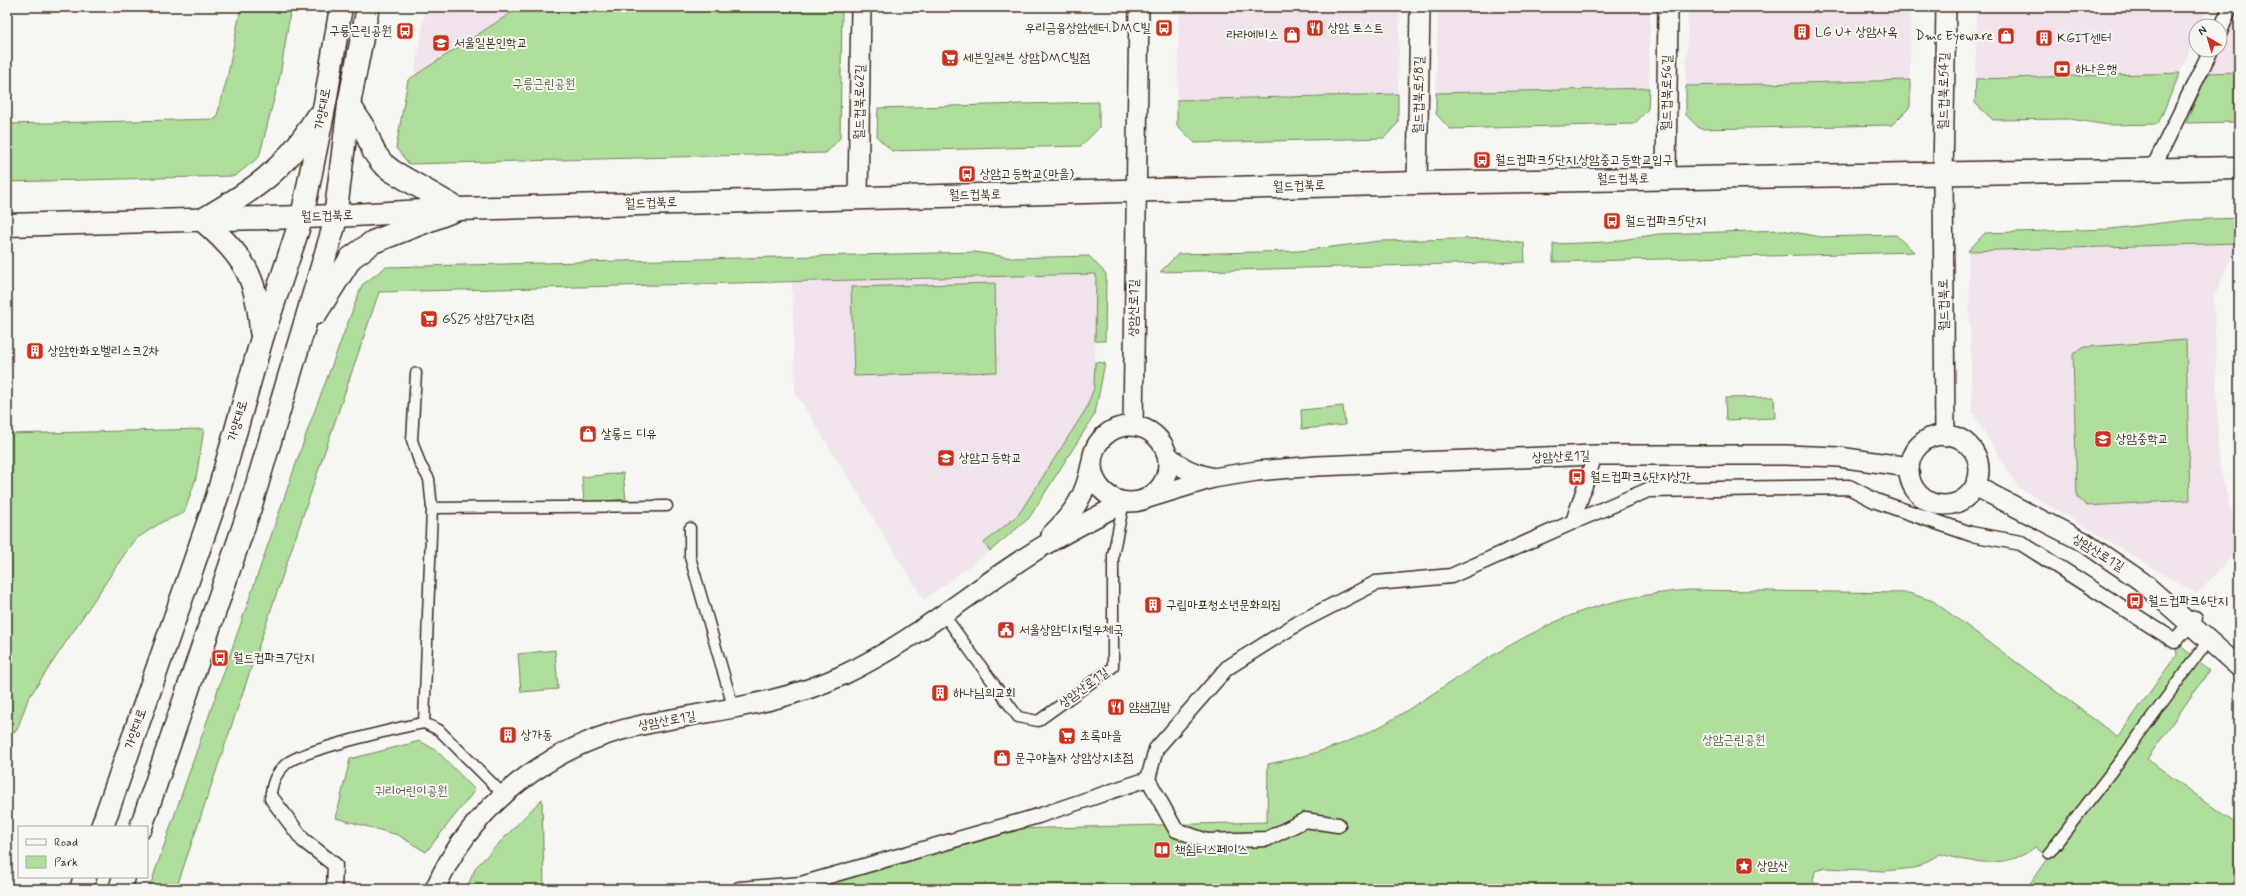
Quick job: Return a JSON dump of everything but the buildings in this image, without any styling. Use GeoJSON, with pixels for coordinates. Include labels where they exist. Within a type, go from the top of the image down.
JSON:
{"type":"FeatureCollection","features":[{"type":"Feature","properties":{"kind":"main road","name":"가양대로"},"geometry":{"type":"LineString","coordinates":[[102,826],[217,497],[262,338],[302,217],[325,103],[341,7]]}},
{"type":"Feature","properties":{"kind":"main road","name":"가양대로"},"geometry":{"type":"LineString","coordinates":[[141,826],[250,508],[296,349],[322,270],[336,216],[349,104],[368,7]]}},
{"type":"Feature","properties":{"kind":"main road"},"geometry":{"type":"LineString","coordinates":[[262,338],[259,304],[248,271],[228,242],[202,220],[242,197],[275,172],[303,141],[325,103]]}},
{"type":"Feature","properties":{"kind":"main road"},"geometry":{"type":"LineString","coordinates":[[349,104],[365,130],[374,152],[382,163],[392,171],[458,209]]}},
{"type":"Feature","properties":{"kind":"main road","name":"월드컵북로"},"geometry":{"type":"LineString","coordinates":[[7,225],[336,216],[458,209],[1417,182],[2239,168]]}},
{"type":"Feature","properties":{"kind":"main road"},"geometry":{"type":"LineString","coordinates":[[296,349],[320,306],[352,258],[373,242],[458,209]]}},
{"type":"Feature","properties":{"kind":"main road"},"geometry":{"type":"LineString","coordinates":[[81,889],[85,878]]}},
{"type":"Feature","properties":{"kind":"main road"},"geometry":{"type":"LineString","coordinates":[[120,889],[124,878]]}},
{"type":"Feature","properties":{"kind":"street","name":"월드컵북로62길"},"geometry":{"type":"LineString","coordinates":[[858,197],[861,7]]}},
{"type":"Feature","properties":{"kind":"street","name":"상암산로1길"},"geometry":{"type":"LineString","coordinates":[[1133,426],[1135,191],[1139,7]]}},
{"type":"Feature","properties":{"kind":"street","name":"월드컵북로58길"},"geometry":{"type":"LineString","coordinates":[[1417,182],[1420,7]]}},
{"type":"Feature","properties":{"kind":"street","name":"월드컵북로56길"},"geometry":{"type":"LineString","coordinates":[[1666,178],[1668,7]]}},
{"type":"Feature","properties":{"kind":"street","name":"월드컵북로54길"},"geometry":{"type":"LineString","coordinates":[[1943,174],[1946,7]]}},
{"type":"Feature","properties":{"kind":"street"},"geometry":{"type":"LineString","coordinates":[[2226,18],[2230,7]]}},
{"type":"Feature","properties":{"kind":"street"},"geometry":{"type":"LineString","coordinates":[[2152,170],[2207,58]]}},
{"type":"Feature","properties":{"kind":"street","name":"월드컵북로"},"geometry":{"type":"LineString","coordinates":[[1943,174],[1945,436]]}},
{"type":"Feature","properties":{"kind":"street"},"geometry":{"type":"LineString","coordinates":[[1035,551],[1064,522],[1078,503],[1087,487],[1091,465],[1094,451],[1100,439],[1111,431],[1133,426],[1147,430],[1160,441],[1166,453],[1168,462],[1166,475],[1160,487],[1148,498],[1138,501],[1124,502],[1114,499],[1103,492],[1095,481],[1091,465]]}},
{"type":"Feature","properties":{"kind":"street"},"geometry":{"type":"LineString","coordinates":[[1945,436],[1962,441],[1974,453],[1978,464],[1978,475],[1975,486],[1968,496],[1958,502],[1946,505],[1934,504],[1923,498],[1915,490],[1910,479],[1909,467],[1913,454],[1921,444],[1932,438],[1945,436]]}},
{"type":"Feature","properties":{"kind":"street"},"geometry":{"type":"LineString","coordinates":[[1166,453],[1176,464],[1189,471],[1213,478]]}},
{"type":"Feature","properties":{"kind":"street","name":"상암산로1길"},"geometry":{"type":"LineString","coordinates":[[1148,498],[1213,478],[1258,471],[1317,466],[1595,455],[1785,455],[1839,457],[1909,467]]}},
{"type":"Feature","properties":{"kind":"street"},"geometry":{"type":"LineString","coordinates":[[1573,522],[1595,455]]}},
{"type":"Feature","properties":{"kind":"street","name":"상암산로1길"},"geometry":{"type":"LineString","coordinates":[[1975,486],[2084,542],[2141,581],[2193,621],[2239,666]]}},
{"type":"Feature","properties":{"kind":"street"},"geometry":{"type":"LineString","coordinates":[[1338,826],[1305,820],[1267,839],[1207,841],[1176,830],[1148,779],[1156,749],[1226,668],[1300,622],[1376,583],[1451,576],[1648,490],[1849,487],[1876,501],[1971,534],[2021,543],[2175,641],[2193,621]]}},
{"type":"Feature","properties":{"kind":"street"},"geometry":{"type":"LineString","coordinates":[[1035,551],[1124,502]]}},
{"type":"Feature","properties":{"kind":"street","name":"상암산로1길"},"geometry":{"type":"LineString","coordinates":[[435,889],[456,852],[476,824],[503,794],[527,775],[560,755],[598,738],[640,726],[734,710],[803,691],[842,675],[900,644],[1035,551]]}},
{"type":"Feature","properties":{"kind":"street"},"geometry":{"type":"LineString","coordinates":[[739,889],[801,884],[1038,816],[1148,779]]}},
{"type":"Feature","properties":{"kind":"street"},"geometry":{"type":"LineString","coordinates":[[271,799],[303,840],[335,865],[334,889]]}},
{"type":"Feature","properties":{"kind":"lane"},"geometry":{"type":"LineString","coordinates":[[416,373],[412,440],[420,464],[429,479],[432,508],[424,723]]}},
{"type":"Feature","properties":{"kind":"lane","name":"상암산로1길"},"geometry":{"type":"LineString","coordinates":[[944,615],[1018,717],[1038,721],[1113,667],[1113,555],[1124,502]]}},
{"type":"Feature","properties":{"kind":"lane"},"geometry":{"type":"LineString","coordinates":[[432,508],[667,506]]}},
{"type":"Feature","properties":{"kind":"lane"},"geometry":{"type":"LineString","coordinates":[[690,528],[690,557],[734,710]]}},
{"type":"Feature","properties":{"kind":"lane"},"geometry":{"type":"LineString","coordinates":[[2049,853],[2122,758],[2209,638]]}},
{"type":"Feature","properties":{"kind":"lane"},"geometry":{"type":"LineString","coordinates":[[271,799],[273,779],[287,762],[313,751],[424,723],[439,730],[503,794]]}},
{"type":"Feature","properties":{"kind":"shaded area","name":"서울일본인학교"},"geometry":{"type":"Polygon","coordinates":[[[426,7],[520,7],[414,76],[426,7]]]}},
{"type":"Feature","properties":{"kind":"shaded area"},"geometry":{"type":"Polygon","coordinates":[[[1179,7],[1400,7],[1398,94],[1177,100],[1179,7]]]}},
{"type":"Feature","properties":{"kind":"shaded area"},"geometry":{"type":"Polygon","coordinates":[[[1438,7],[1650,7],[1649,88],[1436,93],[1438,7]]]}},
{"type":"Feature","properties":{"kind":"shaded area","name":"LG U+ 상암사옥"},"geometry":{"type":"Polygon","coordinates":[[[1688,7],[1911,7],[1910,80],[1686,86],[1688,7]]]}},
{"type":"Feature","properties":{"kind":"shaded area"},"geometry":{"type":"Polygon","coordinates":[[[1976,7],[2208,7],[2203,18],[2188,18],[2188,54],[2180,73],[1976,79],[1976,7]]]}},
{"type":"Feature","properties":{"kind":"shaded area"},"geometry":{"type":"Polygon","coordinates":[[[2236,7],[2239,7],[2239,72],[2208,73],[2214,58],[2228,58],[2228,26],[2236,7]]]}},
{"type":"Feature","properties":{"kind":"shaded area","name":"상암중학교"},"geometry":{"type":"Polygon","coordinates":[[[2238,243],[2214,297],[2219,465],[2237,532],[2235,553],[2197,594],[2018,487],[1972,412],[1968,251],[2238,243]]]}},
{"type":"Feature","properties":{"kind":"shaded area","name":"상암고등학교"},"geometry":{"type":"Polygon","coordinates":[[[1096,274],[1095,380],[1092,395],[1086,409],[1019,514],[984,543],[990,551],[924,600],[795,392],[792,282],[1096,274]]]}},
{"type":"Feature","properties":{"kind":"green space"},"geometry":{"type":"Polygon","coordinates":[[[241,7],[291,7],[280,76],[259,157],[235,176],[7,182],[7,124],[216,119],[227,79],[241,7]]]}},
{"type":"Feature","properties":{"kind":"green space","name":"구릉근린공원"},"geometry":{"type":"Polygon","coordinates":[[[520,7],[842,7],[840,138],[826,153],[409,164],[396,148],[408,80],[520,7]]]}},
{"type":"Feature","properties":{"kind":"green space"},"geometry":{"type":"Polygon","coordinates":[[[2239,72],[2239,122],[2186,123],[2208,73],[2239,72]]]}},
{"type":"Feature","properties":{"kind":"green space"},"geometry":{"type":"Polygon","coordinates":[[[2180,73],[2158,124],[2108,125],[2070,119],[1993,120],[1975,103],[1976,79],[2180,73]]]}},
{"type":"Feature","properties":{"kind":"green space"},"geometry":{"type":"Polygon","coordinates":[[[1910,80],[1910,107],[1892,125],[1700,129],[1686,115],[1686,86],[1910,80]]]}},
{"type":"Feature","properties":{"kind":"green space"},"geometry":{"type":"Polygon","coordinates":[[[1649,88],[1648,109],[1634,124],[1450,129],[1436,114],[1436,93],[1649,88]]]}},
{"type":"Feature","properties":{"kind":"green space"},"geometry":{"type":"Polygon","coordinates":[[[1398,94],[1398,123],[1384,138],[1195,143],[1177,125],[1177,100],[1398,94]]]}},
{"type":"Feature","properties":{"kind":"green space"},"geometry":{"type":"Polygon","coordinates":[[[1099,102],[1099,128],[1081,146],[892,151],[877,137],[878,108],[1099,102]]]}},
{"type":"Feature","properties":{"kind":"green space"},"geometry":{"type":"Polygon","coordinates":[[[2239,218],[2239,243],[1968,251],[1985,233],[2111,229],[2186,220],[2239,218]]]}},
{"type":"Feature","properties":{"kind":"green space"},"geometry":{"type":"Polygon","coordinates":[[[1782,230],[1821,237],[1896,235],[1914,252],[1553,262],[1553,244],[1608,242],[1659,234],[1782,230]]]}},
{"type":"Feature","properties":{"kind":"green space"},"geometry":{"type":"Polygon","coordinates":[[[1495,238],[1524,243],[1525,262],[1160,272],[1178,254],[1299,251],[1380,241],[1495,238]]]}},
{"type":"Feature","properties":{"kind":"green space"},"geometry":{"type":"Polygon","coordinates":[[[975,252],[1013,258],[1089,256],[1106,274],[1105,341],[1095,341],[1096,274],[379,292],[176,889],[149,889],[309,426],[362,285],[386,267],[975,252]]]}},
{"type":"Feature","properties":{"kind":"green space"},"geometry":{"type":"Polygon","coordinates":[[[995,283],[997,372],[854,376],[851,287],[995,283]]]}},
{"type":"Feature","properties":{"kind":"green space"},"geometry":{"type":"Polygon","coordinates":[[[2186,340],[2190,500],[2087,506],[2077,497],[2073,354],[2085,347],[2186,340]]]}},
{"type":"Feature","properties":{"kind":"green space"},"geometry":{"type":"Polygon","coordinates":[[[1095,362],[1105,363],[1095,414],[1029,518],[990,551],[984,543],[1019,514],[1086,409],[1094,388],[1095,362]]]}},
{"type":"Feature","properties":{"kind":"green space"},"geometry":{"type":"Polygon","coordinates":[[[1774,397],[1775,418],[1726,420],[1725,398],[1774,397]]]}},
{"type":"Feature","properties":{"kind":"green space"},"geometry":{"type":"Polygon","coordinates":[[[1343,406],[1345,425],[1302,429],[1301,410],[1343,406]]]}},
{"type":"Feature","properties":{"kind":"green space"},"geometry":{"type":"Polygon","coordinates":[[[204,429],[196,478],[184,513],[162,522],[134,540],[28,699],[17,730],[10,735],[7,749],[7,434],[204,429]]]}},
{"type":"Feature","properties":{"kind":"green space"},"geometry":{"type":"Polygon","coordinates":[[[623,473],[626,499],[584,503],[582,477],[623,473]]]}},
{"type":"Feature","properties":{"kind":"green space","name":"상암근린공원"},"geometry":{"type":"Polygon","coordinates":[[[1690,590],[1909,593],[1933,601],[2118,737],[2177,654],[2175,641],[2209,671],[2147,759],[2239,826],[2239,889],[2021,889],[2030,883],[2049,858],[2035,847],[2025,854],[2013,859],[2001,861],[1976,862],[1940,854],[1915,868],[1884,871],[1826,868],[1815,871],[1813,881],[1819,889],[770,889],[907,861],[1013,829],[1267,822],[1268,764],[1331,748],[1376,729],[1505,648],[1562,619],[1616,601],[1652,594],[1690,590]]]}},
{"type":"Feature","properties":{"kind":"green space"},"geometry":{"type":"Polygon","coordinates":[[[555,650],[558,689],[521,692],[518,654],[555,650]]]}},
{"type":"Feature","properties":{"kind":"green space","name":"귀리어린이공원"},"geometry":{"type":"Polygon","coordinates":[[[420,741],[437,751],[475,790],[426,852],[398,835],[336,818],[350,759],[420,741]]]}},
{"type":"Feature","properties":{"kind":"green space"},"geometry":{"type":"Polygon","coordinates":[[[542,799],[544,889],[466,889],[476,867],[542,799]]]}},
{"type":"Feature","properties":{"kind":"place","name":"우리금융상암센터.DMC빌"},"geometry":{"type":"Point","coordinates":[1164,28]}},
{"type":"Feature","properties":{"kind":"place","name":"상암 토스트"},"geometry":{"type":"Point","coordinates":[1315,28]}},
{"type":"Feature","properties":{"kind":"place","name":"구룡근린공원"},"geometry":{"type":"Point","coordinates":[405,31]}},
{"type":"Feature","properties":{"kind":"place","name":"LG U+ 상암사옥"},"geometry":{"type":"Point","coordinates":[1802,32]}},
{"type":"Feature","properties":{"kind":"place","name":"라라에비스"},"geometry":{"type":"Point","coordinates":[1292,35]}},
{"type":"Feature","properties":{"kind":"place","name":"Dmc Eyeware"},"geometry":{"type":"Point","coordinates":[2006,36]}},
{"type":"Feature","properties":{"kind":"place","name":"KGIT센터"},"geometry":{"type":"Point","coordinates":[2044,38]}},
{"type":"Feature","properties":{"kind":"place","name":"서울일본인학교"},"geometry":{"type":"Point","coordinates":[441,43]}},
{"type":"Feature","properties":{"kind":"place","name":"세븐일레븐 상암DMC빌점"},"geometry":{"type":"Point","coordinates":[950,58]}},
{"type":"Feature","properties":{"kind":"place","name":"하나은행"},"geometry":{"type":"Point","coordinates":[2062,69]}},
{"type":"Feature","properties":{"kind":"place","name":"월드컵파크5단지.상암중고등학교입구"},"geometry":{"type":"Point","coordinates":[1482,160]}},
{"type":"Feature","properties":{"kind":"place","name":"상암고등학교(마을)"},"geometry":{"type":"Point","coordinates":[967,174]}},
{"type":"Feature","properties":{"kind":"place","name":"월드컵파크5단지"},"geometry":{"type":"Point","coordinates":[1612,221]}},
{"type":"Feature","properties":{"kind":"place","name":"GS25 상암7단지점"},"geometry":{"type":"Point","coordinates":[429,319]}},
{"type":"Feature","properties":{"kind":"place","name":"상암한화오벨리스크2차"},"geometry":{"type":"Point","coordinates":[35,351]}},
{"type":"Feature","properties":{"kind":"place","name":"살롱드 디유"},"geometry":{"type":"Point","coordinates":[588,434]}},
{"type":"Feature","properties":{"kind":"place","name":"상암중학교"},"geometry":{"type":"Point","coordinates":[2103,439]}},
{"type":"Feature","properties":{"kind":"place","name":"상암고등학교"},"geometry":{"type":"Point","coordinates":[946,458]}},
{"type":"Feature","properties":{"kind":"place","name":"월드컵파크6단지상가"},"geometry":{"type":"Point","coordinates":[1577,477]}},
{"type":"Feature","properties":{"kind":"place","name":"월드컵파크6단지"},"geometry":{"type":"Point","coordinates":[2135,601]}},
{"type":"Feature","properties":{"kind":"place","name":"구립마포청소년문화의집"},"geometry":{"type":"Point","coordinates":[1153,605]}},
{"type":"Feature","properties":{"kind":"place","name":"서울상암디지털우체국"},"geometry":{"type":"Point","coordinates":[1006,630]}},
{"type":"Feature","properties":{"kind":"place","name":"월드컵파크7단지"},"geometry":{"type":"Point","coordinates":[220,658]}},
{"type":"Feature","properties":{"kind":"place","name":"하나님의교회"},"geometry":{"type":"Point","coordinates":[940,693]}},
{"type":"Feature","properties":{"kind":"place","name":"얌샘김밥"},"geometry":{"type":"Point","coordinates":[1116,707]}},
{"type":"Feature","properties":{"kind":"place","name":"상가동"},"geometry":{"type":"Point","coordinates":[508,735]}},
{"type":"Feature","properties":{"kind":"place","name":"초록마을"},"geometry":{"type":"Point","coordinates":[1067,736]}},
{"type":"Feature","properties":{"kind":"place","name":"문구야놀자 상암상지초점"},"geometry":{"type":"Point","coordinates":[1002,758]}},
{"type":"Feature","properties":{"kind":"place","name":"책쉼터스페이스"},"geometry":{"type":"Point","coordinates":[1162,850]}},
{"type":"Feature","properties":{"kind":"place","name":"상암산"},"geometry":{"type":"Point","coordinates":[1744,866]}}]}
